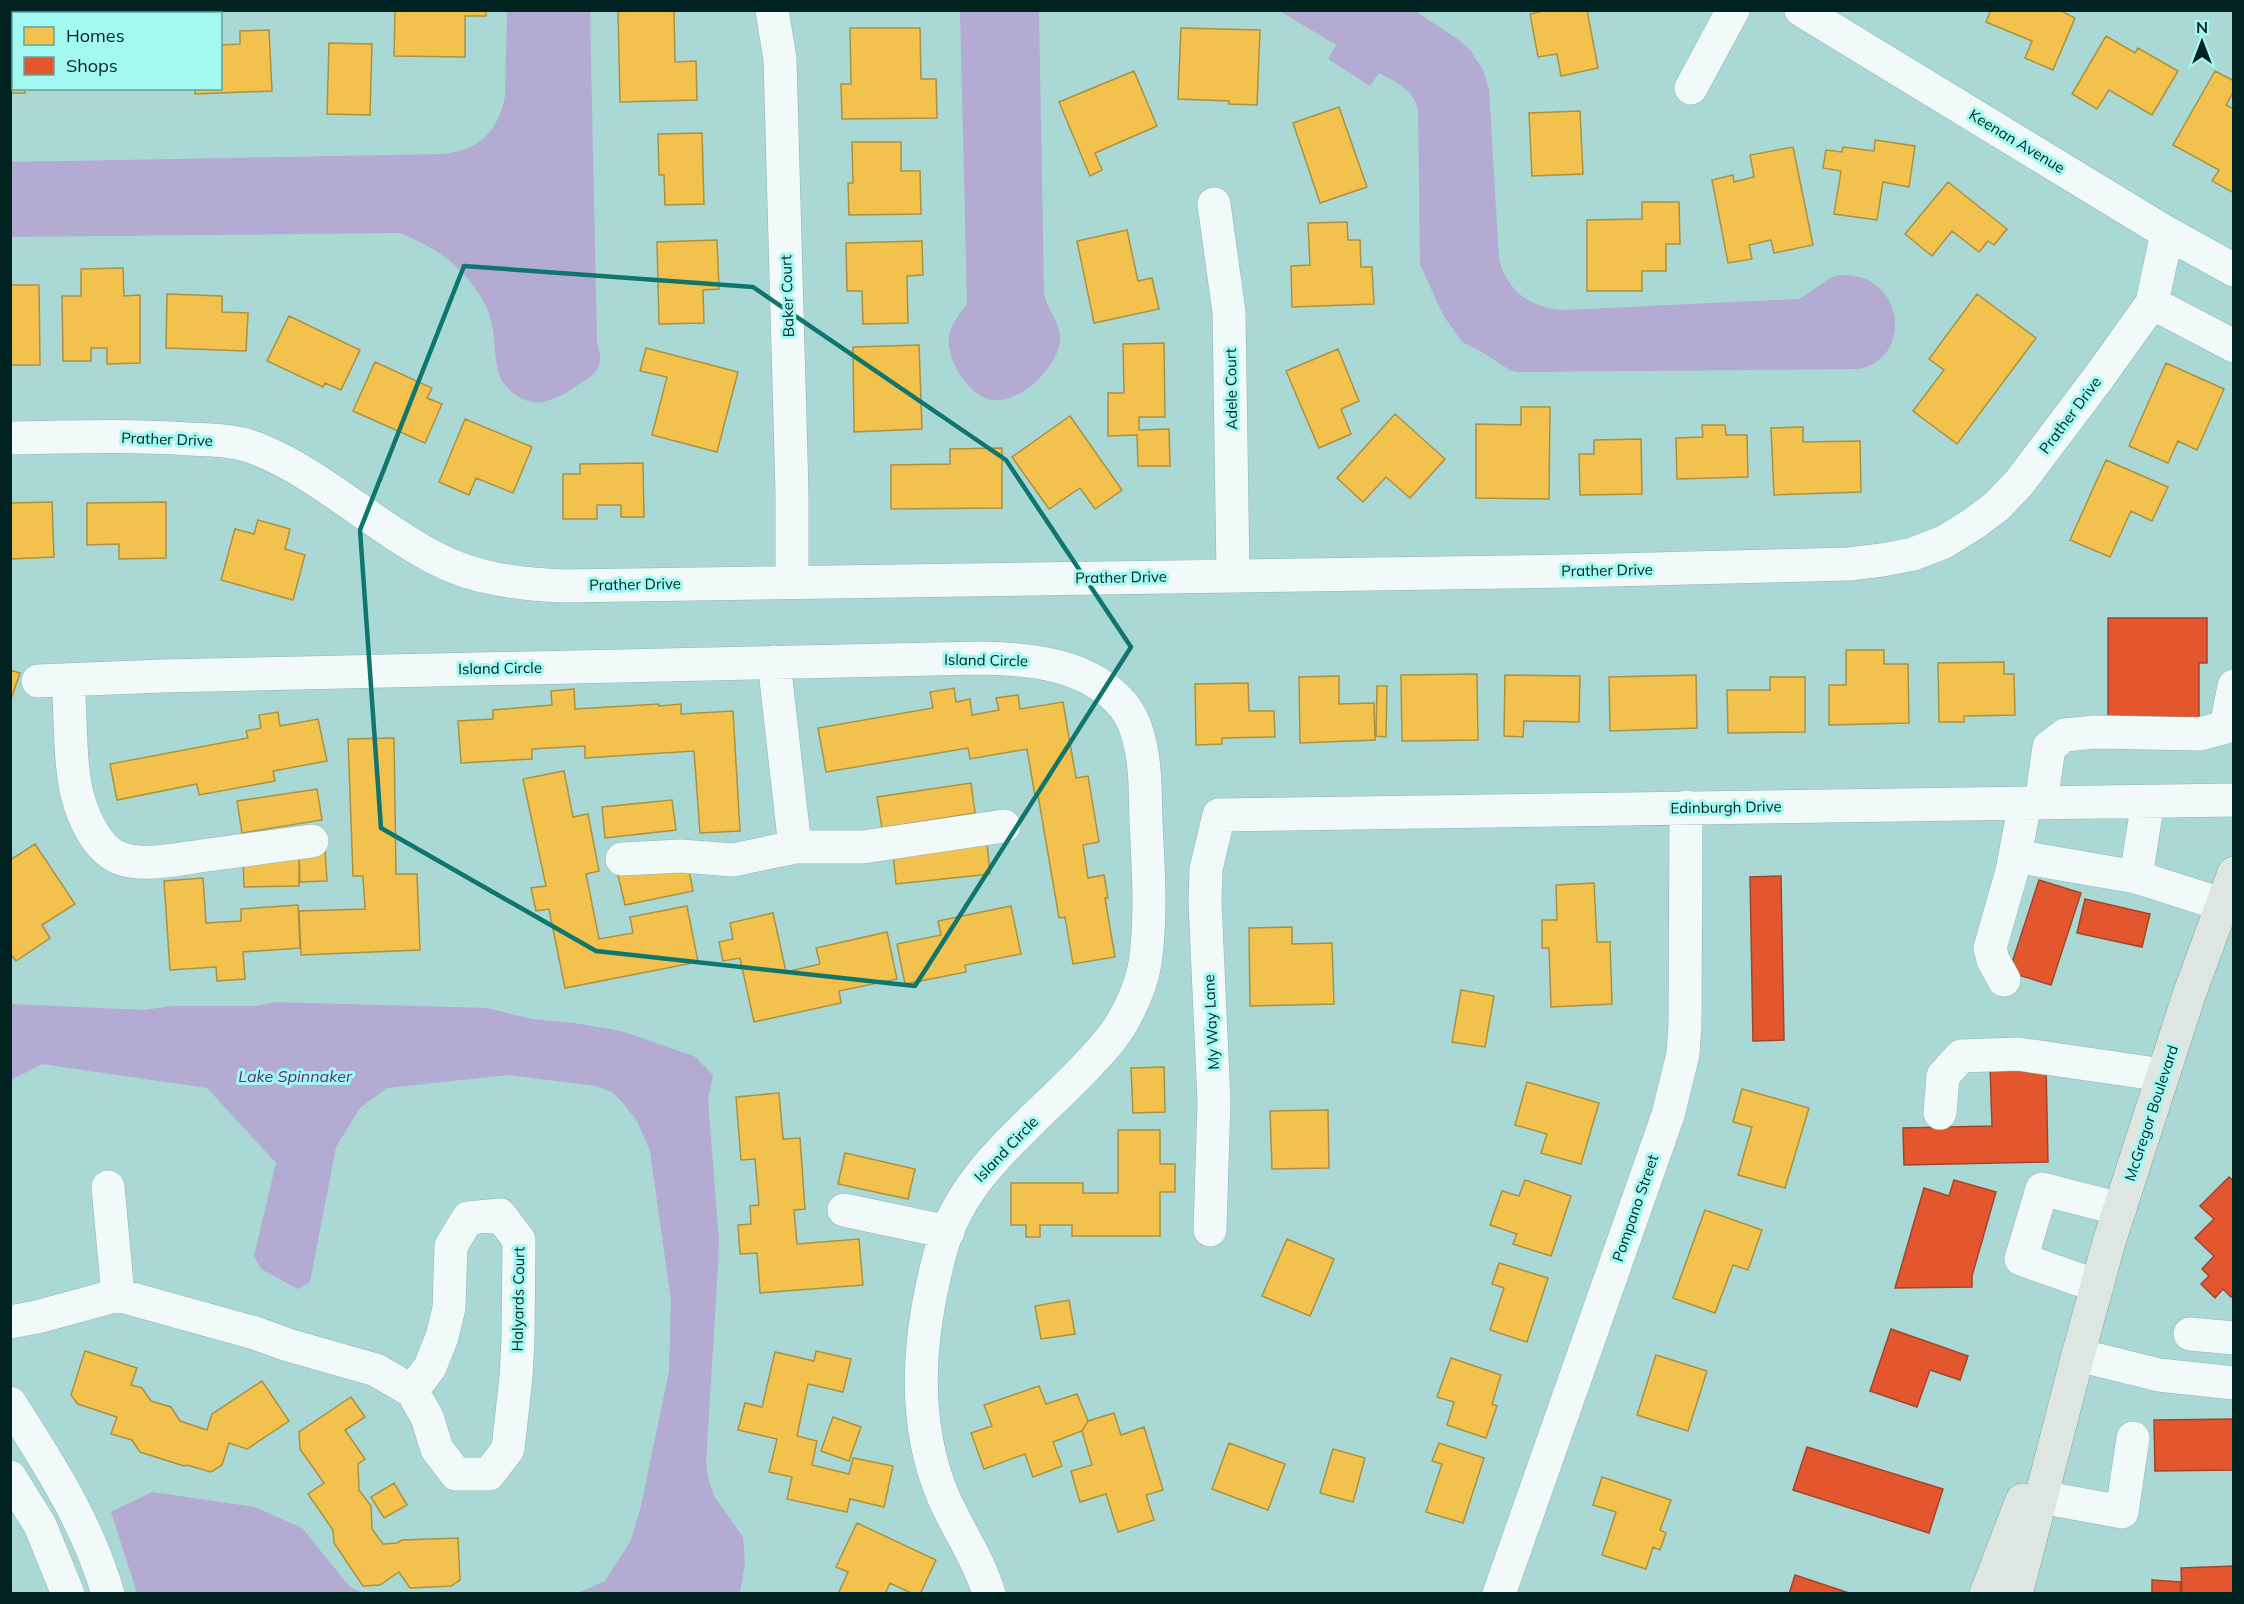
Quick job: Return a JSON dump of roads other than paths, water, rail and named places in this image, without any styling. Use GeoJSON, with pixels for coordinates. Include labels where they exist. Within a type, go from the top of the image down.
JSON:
{"type":"FeatureCollection","features":[{"type":"Feature","properties":{"kind":"main road","name":"McGregor Boulevard"},"geometry":{"type":"LineString","coordinates":[[2016,1593],[2078,1355],[2120,1209],[2221,904],[2234,873]]}},
{"type":"Feature","properties":{"kind":"main road","name":"McGregor Boulevard"},"geometry":{"type":"LineString","coordinates":[[1986,1593],[2078,1355]]}},
{"type":"Feature","properties":{"kind":"street","name":"Baker Court"},"geometry":{"type":"LineString","coordinates":[[772,10],[780,59],[792,492],[792,582]]}},
{"type":"Feature","properties":{"kind":"street"},"geometry":{"type":"LineString","coordinates":[[1691,88],[1733,10]]}},
{"type":"Feature","properties":{"kind":"street","name":"Keenan Avenue"},"geometry":{"type":"LineString","coordinates":[[1802,10],[2167,233],[2234,270]]}},
{"type":"Feature","properties":{"kind":"street","name":"Adele Court"},"geometry":{"type":"LineString","coordinates":[[1214,204],[1229,312],[1233,575]]}},
{"type":"Feature","properties":{"kind":"street","name":"Prather Drive"},"geometry":{"type":"LineString","coordinates":[[10,438],[160,437],[228,441],[259,449],[288,464],[436,559],[501,580],[563,586],[1572,571],[1849,564],[1881,561],[1913,554],[1944,542],[1997,506],[2019,483],[2152,303],[2167,233]]}},
{"type":"Feature","properties":{"kind":"street"},"geometry":{"type":"LineString","coordinates":[[2152,303],[2234,346]]}},
{"type":"Feature","properties":{"kind":"street","name":"Island Circle"},"geometry":{"type":"LineString","coordinates":[[312,841],[174,860],[121,859],[105,848],[92,832],[82,812],[53,681],[162,676],[982,658],[1045,662],[1076,672],[1102,686],[1124,706],[1138,733],[1144,765],[1148,921],[1144,965],[1136,997],[1122,1024],[1103,1049],[990,1162],[970,1188],[942,1248],[927,1313],[920,1380],[922,1410],[933,1469],[943,1497],[989,1593]]}},
{"type":"Feature","properties":{"kind":"street"},"geometry":{"type":"LineString","coordinates":[[774,662],[795,847]]}},
{"type":"Feature","properties":{"kind":"street"},"geometry":{"type":"LineString","coordinates":[[2004,980],[1993,960],[1990,948],[2015,856],[2049,747],[2065,735],[2095,732],[2200,734],[2226,728],[2234,686]]}},
{"type":"Feature","properties":{"kind":"street","name":"Edinburgh Drive"},"geometry":{"type":"LineString","coordinates":[[1219,815],[2234,800]]}},
{"type":"Feature","properties":{"kind":"street"},"geometry":{"type":"LineString","coordinates":[[2136,877],[2148,801]]}},
{"type":"Feature","properties":{"kind":"street","name":"Pompano Street"},"geometry":{"type":"LineString","coordinates":[[1499,1593],[1668,1115],[1683,1054],[1686,807]]}},
{"type":"Feature","properties":{"kind":"street","name":"My Way Lane"},"geometry":{"type":"LineString","coordinates":[[1210,1230],[1214,1101],[1206,869],[1219,815]]}},
{"type":"Feature","properties":{"kind":"street"},"geometry":{"type":"LineString","coordinates":[[622,859],[681,856],[734,860],[795,847],[863,847],[1004,826]]}},
{"type":"Feature","properties":{"kind":"street"},"geometry":{"type":"LineString","coordinates":[[2015,856],[2136,877],[2221,904]]}},
{"type":"Feature","properties":{"kind":"street"},"geometry":{"type":"LineString","coordinates":[[1940,1113],[1943,1076],[1961,1056],[2018,1054],[2163,1075]]}},
{"type":"Feature","properties":{"kind":"street"},"geometry":{"type":"LineString","coordinates":[[10,1322],[118,1295],[108,1187]]}},
{"type":"Feature","properties":{"kind":"street"},"geometry":{"type":"LineString","coordinates":[[2097,1286],[2021,1259],[2042,1189],[2120,1209]]}},
{"type":"Feature","properties":{"kind":"street"},"geometry":{"type":"LineString","coordinates":[[844,1210],[948,1232]]}},
{"type":"Feature","properties":{"kind":"street","name":"Halyards Court"},"geometry":{"type":"LineString","coordinates":[[118,1295],[376,1370],[412,1392],[427,1417],[437,1449],[456,1474],[489,1474],[508,1449],[518,1339],[519,1240],[500,1215],[468,1218],[451,1246],[449,1308],[442,1337],[429,1367],[412,1392]]}},
{"type":"Feature","properties":{"kind":"street"},"geometry":{"type":"LineString","coordinates":[[2190,1334],[2234,1338]]}},
{"type":"Feature","properties":{"kind":"street"},"geometry":{"type":"LineString","coordinates":[[2078,1355],[2159,1375],[2234,1383]]}},
{"type":"Feature","properties":{"kind":"street"},"geometry":{"type":"LineString","coordinates":[[10,1403],[60,1483],[90,1539],[108,1593]]}},
{"type":"Feature","properties":{"kind":"street"},"geometry":{"type":"LineString","coordinates":[[2041,1497],[2122,1512],[2133,1438]]}},
{"type":"Feature","properties":{"kind":"street"},"geometry":{"type":"LineString","coordinates":[[10,1478],[40,1525],[68,1593]]}},
{"type":"Feature","properties":{"kind":"water"},"geometry":{"type":"Polygon","coordinates":[[[507,11],[590,11],[597,343],[600,360],[597,369],[590,377],[559,396],[536,403],[522,399],[509,390],[498,371],[489,312],[477,291],[459,269],[448,260],[425,245],[399,233],[11,237],[11,162],[440,154],[475,145],[491,130],[502,109],[505,96],[507,11]]]}},
{"type":"Feature","properties":{"kind":"water"},"geometry":{"type":"Polygon","coordinates":[[[960,11],[1039,11],[1044,293],[1058,328],[1060,340],[1053,361],[1036,381],[1026,390],[1004,400],[984,397],[968,385],[955,366],[949,346],[952,327],[967,304],[960,11]]]}},
{"type":"Feature","properties":{"kind":"water"},"geometry":{"type":"Polygon","coordinates":[[[1280,11],[1415,11],[1470,50],[1483,70],[1489,89],[1499,259],[1508,281],[1532,302],[1553,309],[1565,310],[1798,299],[1830,278],[1842,275],[1863,278],[1879,287],[1889,301],[1894,317],[1894,333],[1889,349],[1877,361],[1860,369],[1511,371],[1462,342],[1443,315],[1420,264],[1418,110],[1413,97],[1403,87],[1379,73],[1370,86],[1328,59],[1336,45],[1280,11]]]}},
{"type":"Feature","properties":{"kind":"water","name":"Lake Spinnaker"},"geometry":{"type":"Polygon","coordinates":[[[276,1002],[487,1008],[532,1019],[621,1031],[694,1056],[713,1075],[708,1100],[719,1240],[706,1462],[714,1496],[743,1537],[745,1564],[740,1593],[578,1593],[605,1581],[631,1540],[641,1506],[669,1371],[671,1301],[650,1151],[637,1121],[612,1092],[596,1086],[508,1075],[387,1088],[360,1108],[336,1147],[310,1282],[298,1289],[261,1269],[254,1256],[276,1163],[207,1088],[42,1064],[11,1080],[11,1004],[144,1010],[171,1006],[255,1006],[276,1002]]]}},
{"type":"Feature","properties":{"kind":"water"},"geometry":{"type":"Polygon","coordinates":[[[152,1492],[255,1507],[302,1528],[350,1587],[363,1593],[137,1593],[111,1512],[152,1492]]]}}]}
